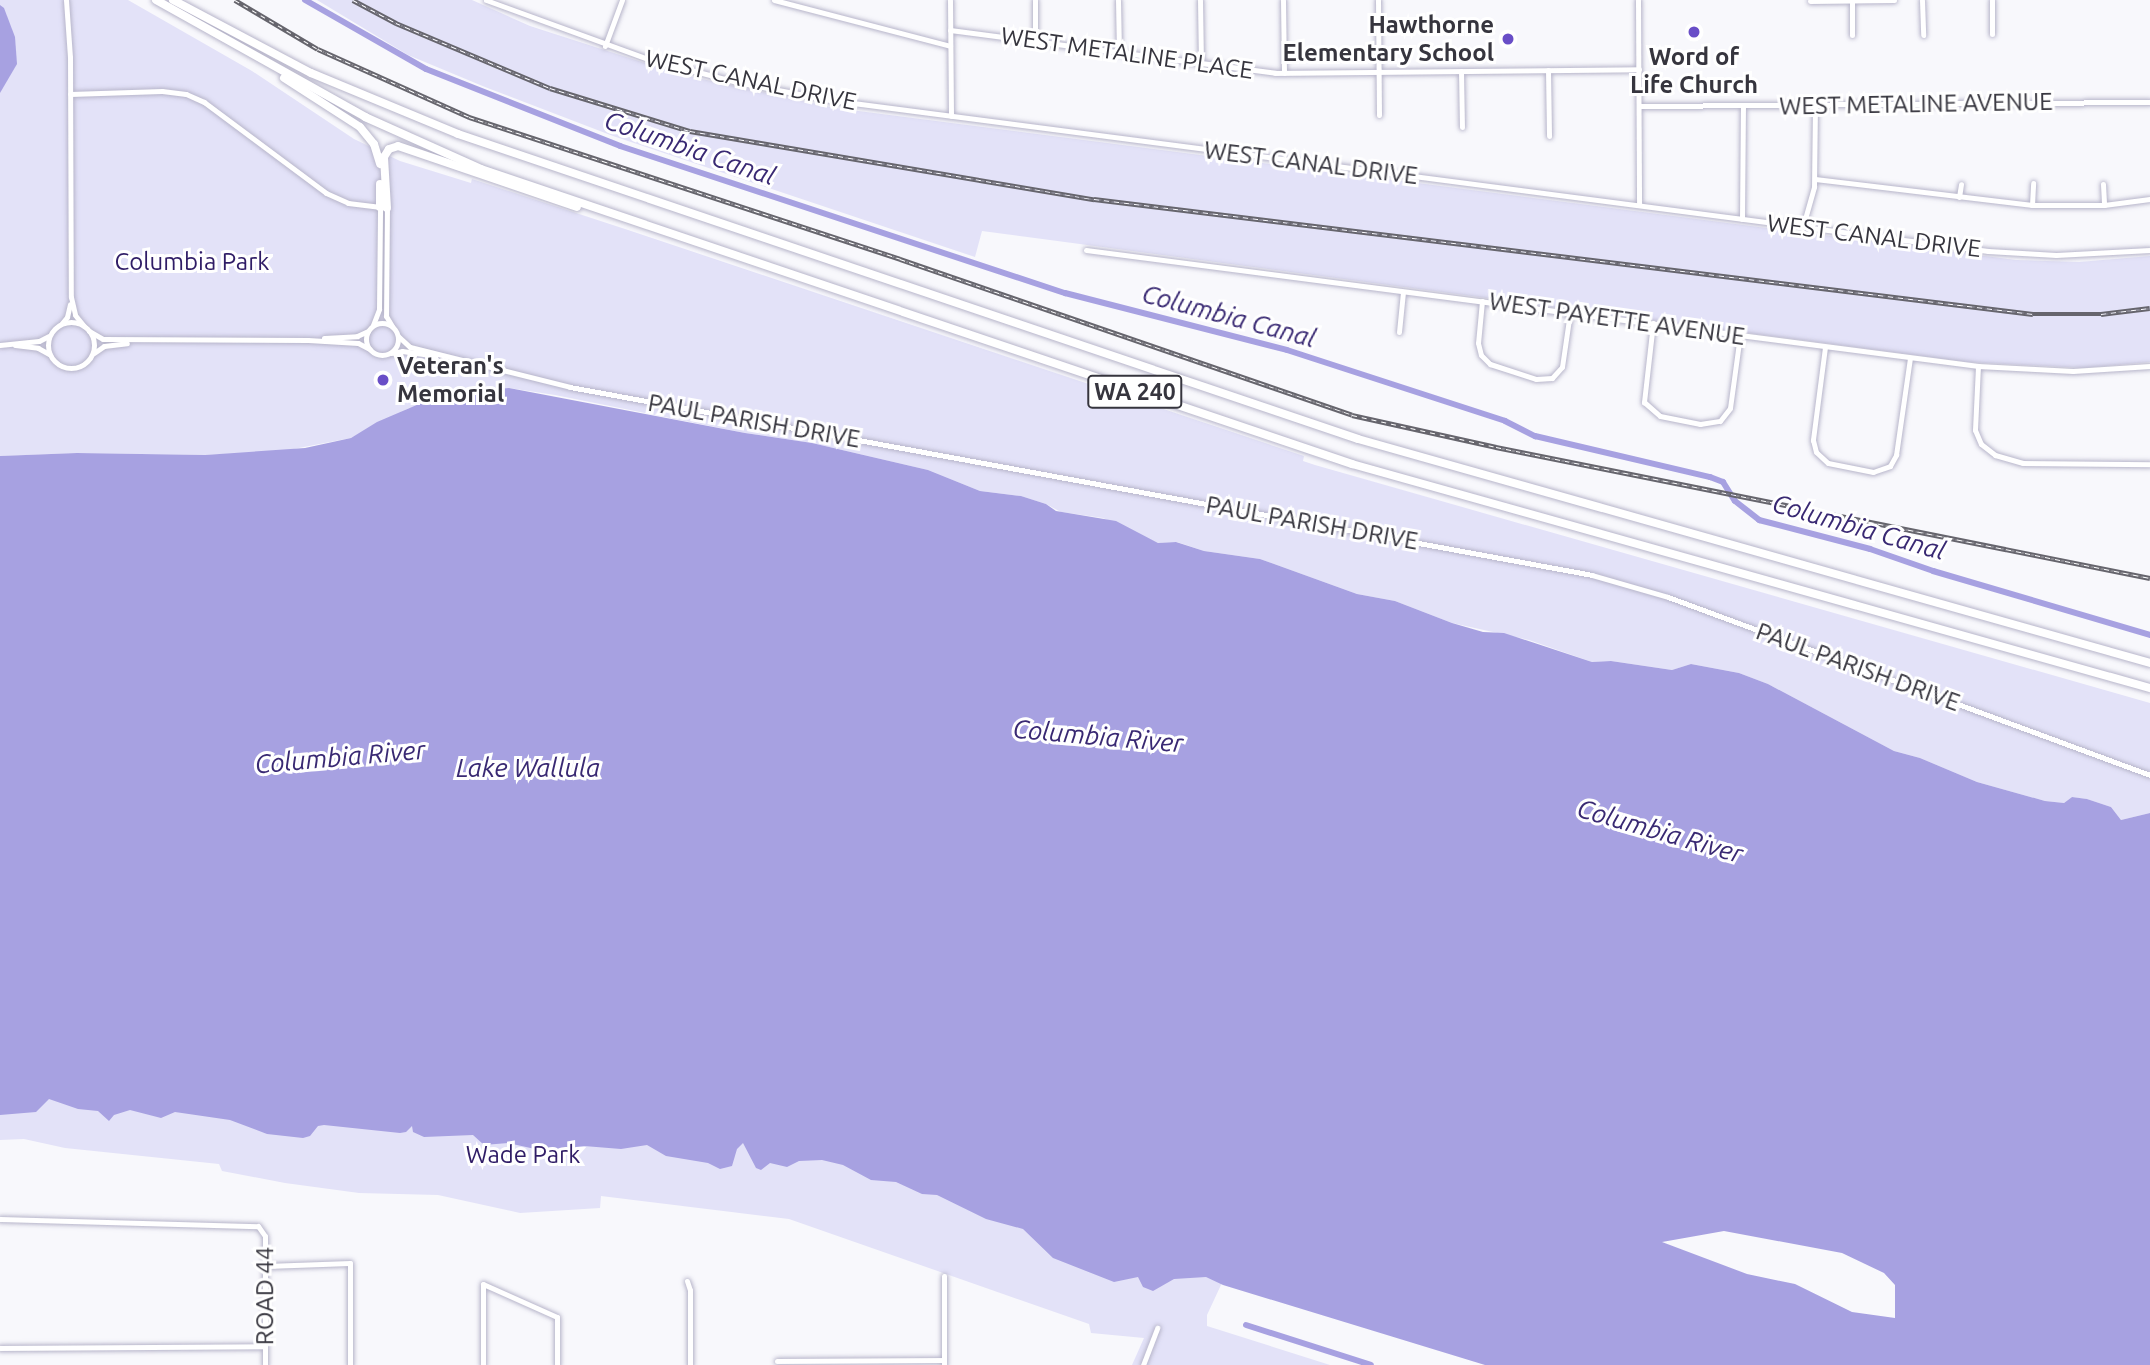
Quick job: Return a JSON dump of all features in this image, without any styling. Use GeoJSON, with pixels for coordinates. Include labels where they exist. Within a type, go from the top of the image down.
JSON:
{"type":"FeatureCollection","features":[{"type":"Feature","properties":{"kind":"highway","name":"WA 240"},"geometry":{"type":"LineString","coordinates":[[156,0],[365,117],[481,169],[1352,464],[2150,688]]}},
{"type":"Feature","properties":{"kind":"highway","name":"WA 240"},"geometry":{"type":"LineString","coordinates":[[173,0],[300,68],[440,128],[1358,439],[2150,663]]}},
{"type":"Feature","properties":{"kind":"highway"},"geometry":{"type":"LineString","coordinates":[[247,53],[354,122],[368,135],[380,160],[383,208]]}},
{"type":"Feature","properties":{"kind":"highway"},"geometry":{"type":"LineString","coordinates":[[383,208],[384,157],[392,148],[402,146],[564,204],[634,221]]}},
{"type":"Feature","properties":{"kind":"street"},"geometry":{"type":"LineString","coordinates":[[2,345],[41,341],[67,317],[71,297],[66,0]]}},
{"type":"Feature","properties":{"kind":"street","name":"WEST CANAL DRIVE"},"geometry":{"type":"LineString","coordinates":[[486,0],[605,46],[736,82],[830,100],[2015,254],[2075,255],[2150,250]]}},
{"type":"Feature","properties":{"kind":"street"},"geometry":{"type":"LineString","coordinates":[[605,46],[622,0]]}},
{"type":"Feature","properties":{"kind":"street"},"geometry":{"type":"LineString","coordinates":[[774,0],[950,46]]}},
{"type":"Feature","properties":{"kind":"street"},"geometry":{"type":"LineString","coordinates":[[950,0],[951,117]]}},
{"type":"Feature","properties":{"kind":"street"},"geometry":{"type":"LineString","coordinates":[[1035,0],[1035,41]]}},
{"type":"Feature","properties":{"kind":"street"},"geometry":{"type":"LineString","coordinates":[[1118,0],[1119,52]]}},
{"type":"Feature","properties":{"kind":"street"},"geometry":{"type":"LineString","coordinates":[[1200,0],[1201,63]]}},
{"type":"Feature","properties":{"kind":"street"},"geometry":{"type":"LineString","coordinates":[[1283,0],[1284,73]]}},
{"type":"Feature","properties":{"kind":"street"},"geometry":{"type":"LineString","coordinates":[[1378,0],[1379,115]]}},
{"type":"Feature","properties":{"kind":"street"},"geometry":{"type":"LineString","coordinates":[[1638,0],[1639,205]]}},
{"type":"Feature","properties":{"kind":"street"},"geometry":{"type":"LineString","coordinates":[[1852,0],[1852,35]]}},
{"type":"Feature","properties":{"kind":"street"},"geometry":{"type":"LineString","coordinates":[[1810,1],[1894,0]]}},
{"type":"Feature","properties":{"kind":"street"},"geometry":{"type":"LineString","coordinates":[[1922,0],[1923,35]]}},
{"type":"Feature","properties":{"kind":"street"},"geometry":{"type":"LineString","coordinates":[[1992,0],[1992,34]]}},
{"type":"Feature","properties":{"kind":"street","name":"WEST METALINE PLACE"},"geometry":{"type":"LineString","coordinates":[[950,30],[1284,73],[1639,69]]}},
{"type":"Feature","properties":{"kind":"street"},"geometry":{"type":"LineString","coordinates":[[1548,70],[1549,136]]}},
{"type":"Feature","properties":{"kind":"street"},"geometry":{"type":"LineString","coordinates":[[1461,71],[1462,127]]}},
{"type":"Feature","properties":{"kind":"street"},"geometry":{"type":"LineString","coordinates":[[69,94],[162,91],[186,94],[211,108],[326,193],[348,203],[383,208]]}},
{"type":"Feature","properties":{"kind":"street","name":"WEST METALINE AVENUE"},"geometry":{"type":"LineString","coordinates":[[1639,106],[2150,102]]}},
{"type":"Feature","properties":{"kind":"street"},"geometry":{"type":"LineString","coordinates":[[1742,219],[1743,105]]}},
{"type":"Feature","properties":{"kind":"street"},"geometry":{"type":"LineString","coordinates":[[1803,226],[1815,179],[1815,105]]}},
{"type":"Feature","properties":{"kind":"street"},"geometry":{"type":"LineString","coordinates":[[1888,188],[1889,178]]}},
{"type":"Feature","properties":{"kind":"street"},"geometry":{"type":"LineString","coordinates":[[1815,179],[2032,205],[2104,205],[2150,200]]}},
{"type":"Feature","properties":{"kind":"street"},"geometry":{"type":"LineString","coordinates":[[2032,205],[2033,183]]}},
{"type":"Feature","properties":{"kind":"street"},"geometry":{"type":"LineString","coordinates":[[1959,197],[1961,184]]}},
{"type":"Feature","properties":{"kind":"street"},"geometry":{"type":"LineString","coordinates":[[2103,184],[2104,205]]}},
{"type":"Feature","properties":{"kind":"street"},"geometry":{"type":"LineString","coordinates":[[71,297],[75,315],[89,331],[101,338],[143,341],[308,340],[358,343],[379,354],[388,353],[397,344],[398,336],[386,316],[383,208]]}},
{"type":"Feature","properties":{"kind":"street"},"geometry":{"type":"LineString","coordinates":[[370,349],[366,340],[379,309],[383,208]]}},
{"type":"Feature","properties":{"kind":"street","name":"WEST PAYETTE AVENUE"},"geometry":{"type":"LineString","coordinates":[[1086,250],[1978,366],[2062,371],[2150,366]]}},
{"type":"Feature","properties":{"kind":"street"},"geometry":{"type":"LineString","coordinates":[[1399,332],[1403,292]]}},
{"type":"Feature","properties":{"kind":"street"},"geometry":{"type":"LineString","coordinates":[[1482,301],[1478,343],[1481,355],[1490,364],[1536,379],[1552,377],[1562,367],[1570,312]]}},
{"type":"Feature","properties":{"kind":"street"},"geometry":{"type":"LineString","coordinates":[[59,325],[71,322],[84,326]]}},
{"type":"Feature","properties":{"kind":"street"},"geometry":{"type":"LineString","coordinates":[[308,340],[357,336],[383,323],[392,326]]}},
{"type":"Feature","properties":{"kind":"street"},"geometry":{"type":"LineString","coordinates":[[1653,323],[1644,402],[1660,416],[1700,424],[1720,421],[1730,408],[1740,335]]}},
{"type":"Feature","properties":{"kind":"street"},"geometry":{"type":"LineString","coordinates":[[89,331],[94,341],[92,355]]}},
{"type":"Feature","properties":{"kind":"street"},"geometry":{"type":"LineString","coordinates":[[51,334],[48,346],[51,358]]}},
{"type":"Feature","properties":{"kind":"street","name":"PAUL PARISH DRIVE"},"geometry":{"type":"LineString","coordinates":[[398,336],[408,346],[592,391],[1592,575],[1659,594],[2150,775]]}},
{"type":"Feature","properties":{"kind":"street"},"geometry":{"type":"LineString","coordinates":[[2,345],[38,348],[61,366],[72,368],[84,364],[104,345],[143,341]]}},
{"type":"Feature","properties":{"kind":"street"},"geometry":{"type":"LineString","coordinates":[[1825,347],[1813,440],[1816,452],[1828,463],[1873,472],[1890,466],[1896,454],[1910,358]]}},
{"type":"Feature","properties":{"kind":"street","name":"PAUL PARISH DRIVE"},"geometry":{"type":"LineString","coordinates":[[388,353],[402,351],[450,357]]}},
{"type":"Feature","properties":{"kind":"street"},"geometry":{"type":"LineString","coordinates":[[1978,366],[1975,430],[1981,444],[2010,461],[2150,464]]}},
{"type":"Feature","properties":{"kind":"street","name":"ROAD 44"},"geometry":{"type":"LineString","coordinates":[[0,1219],[253,1225],[261,1229],[265,1236],[266,1266],[265,1365]]}},
{"type":"Feature","properties":{"kind":"street"},"geometry":{"type":"LineString","coordinates":[[266,1266],[350,1264],[350,1365]]}},
{"type":"Feature","properties":{"kind":"street"},"geometry":{"type":"LineString","coordinates":[[777,1362],[944,1362],[944,1276]]}},
{"type":"Feature","properties":{"kind":"street"},"geometry":{"type":"LineString","coordinates":[[687,1281],[690,1365]]}},
{"type":"Feature","properties":{"kind":"street"},"geometry":{"type":"LineString","coordinates":[[483,1365],[483,1284],[557,1317],[556,1365]]}},
{"type":"Feature","properties":{"kind":"street"},"geometry":{"type":"LineString","coordinates":[[1143,1365],[1157,1328]]}},
{"type":"Feature","properties":{"kind":"street"},"geometry":{"type":"LineString","coordinates":[[0,1348],[265,1346]]}},
{"type":"Feature","properties":{"kind":"green space","name":"Columbia Park"},"geometry":{"type":"Polygon","coordinates":[[[0,0],[128,0],[252,71],[354,139],[400,161],[471,183],[472,179],[628,230],[1304,456],[1303,461],[1315,465],[2150,703],[2150,813],[2121,820],[2111,807],[2087,799],[2072,797],[2064,803],[2045,801],[1977,782],[1920,758],[1894,751],[1768,684],[1739,673],[1691,664],[1672,670],[1611,661],[1592,662],[1529,640],[1452,623],[1395,601],[1357,594],[1260,559],[1204,551],[1177,542],[1158,543],[1103,518],[1061,512],[1021,496],[980,491],[928,470],[812,443],[745,433],[555,395],[509,388],[454,394],[407,409],[351,438],[283,451],[205,455],[77,453],[0,456],[0,0]]]}},
{"type":"Feature","properties":{"kind":"green space"},"geometry":{"type":"Polygon","coordinates":[[[317,0],[472,0],[530,26],[679,74],[835,108],[2016,260],[2079,262],[2150,256],[2150,362],[2084,368],[1967,362],[982,231],[975,257],[613,136],[485,87],[408,55],[317,0]]]}},
{"type":"Feature","properties":{"kind":"green space","name":"Wade Park"},"geometry":{"type":"Polygon","coordinates":[[[0,1083],[674,1116],[1227,1272],[1207,1315],[1207,1326],[1330,1365],[1132,1365],[1144,1338],[1091,1333],[1089,1324],[789,1219],[601,1196],[600,1208],[520,1213],[438,1195],[359,1193],[285,1183],[222,1171],[219,1164],[65,1148],[24,1139],[0,1140],[0,1083]]]}},
{"type":"Feature","properties":{"kind":"water"},"geometry":{"type":"Polygon","coordinates":[[[0,5],[4,8],[15,37],[17,64],[0,93],[0,5]]]}},
{"type":"Feature","properties":{"kind":"water","name":"Lake Wallula"},"geometry":{"type":"Polygon","coordinates":[[[509,388],[745,433],[812,443],[928,470],[980,491],[1021,496],[1046,504],[1056,511],[1116,521],[1158,543],[1176,542],[1204,551],[1260,559],[1357,594],[1395,601],[1452,623],[1483,632],[1504,633],[1592,662],[1611,661],[1672,670],[1691,664],[1739,673],[1768,684],[1894,751],[1920,758],[1977,782],[2045,801],[2064,803],[2072,797],[2087,799],[2111,807],[2121,820],[2150,813],[2150,1365],[1485,1365],[1223,1285],[1206,1277],[1174,1279],[1153,1291],[1143,1287],[1138,1277],[1114,1282],[1053,1258],[1023,1229],[986,1219],[937,1195],[922,1194],[896,1182],[871,1180],[843,1165],[822,1160],[799,1161],[787,1167],[770,1163],[761,1170],[756,1168],[743,1143],[737,1149],[732,1166],[720,1169],[708,1163],[666,1156],[647,1145],[621,1149],[584,1146],[544,1151],[508,1143],[484,1145],[473,1135],[424,1137],[413,1132],[412,1126],[406,1132],[400,1133],[324,1125],[318,1126],[310,1136],[303,1138],[267,1134],[230,1120],[175,1112],[161,1118],[130,1110],[114,1115],[109,1121],[98,1111],[78,1109],[49,1099],[36,1112],[0,1115],[0,456],[77,453],[205,455],[305,448],[351,438],[377,422],[419,404],[471,391],[509,388]],[[1724,1231],[1662,1242],[1747,1274],[1795,1284],[1852,1312],[1895,1318],[1895,1285],[1884,1273],[1842,1253],[1724,1231]]]}},
{"type":"Feature","properties":{"kind":"waterway","name":"Columbia Canal"},"geometry":{"type":"LineString","coordinates":[[305,0],[426,69],[620,146],[1065,293],[1287,350],[1505,421],[1535,436],[1710,477],[1723,482],[1735,501],[1759,520],[1870,549],[1933,571],[2150,635]]}},
{"type":"Feature","properties":{"kind":"waterway"},"geometry":{"type":"LineString","coordinates":[[1246,1325],[1371,1365]]}},
{"type":"Feature","properties":{"kind":"railway"},"geometry":{"type":"LineString","coordinates":[[235,0],[318,49],[469,117],[900,259],[1352,415],[1496,447],[2150,578]]}},
{"type":"Feature","properties":{"kind":"railway"},"geometry":{"type":"LineString","coordinates":[[353,0],[396,23],[550,88],[690,131],[1094,199],[2033,314],[2101,314],[2150,308]]}},
{"type":"Feature","properties":{"kind":"place","name":"Word of Life Church"},"geometry":{"type":"Point","coordinates":[1694,32]}},
{"type":"Feature","properties":{"kind":"place","name":"Hawthorne Elementary School"},"geometry":{"type":"Point","coordinates":[1508,39]}},
{"type":"Feature","properties":{"kind":"place","name":"Veteran's Memorial"},"geometry":{"type":"Point","coordinates":[383,380]}},
{"type":"Feature","properties":{"kind":"water label","name":"Columbia River"},"geometry":{"type":"Point","coordinates":[1098,736]}},
{"type":"Feature","properties":{"kind":"water label","name":"Columbia River"},"geometry":{"type":"Point","coordinates":[340,757]}},
{"type":"Feature","properties":{"kind":"water label","name":"Columbia River"},"geometry":{"type":"Point","coordinates":[1660,831]}}]}
